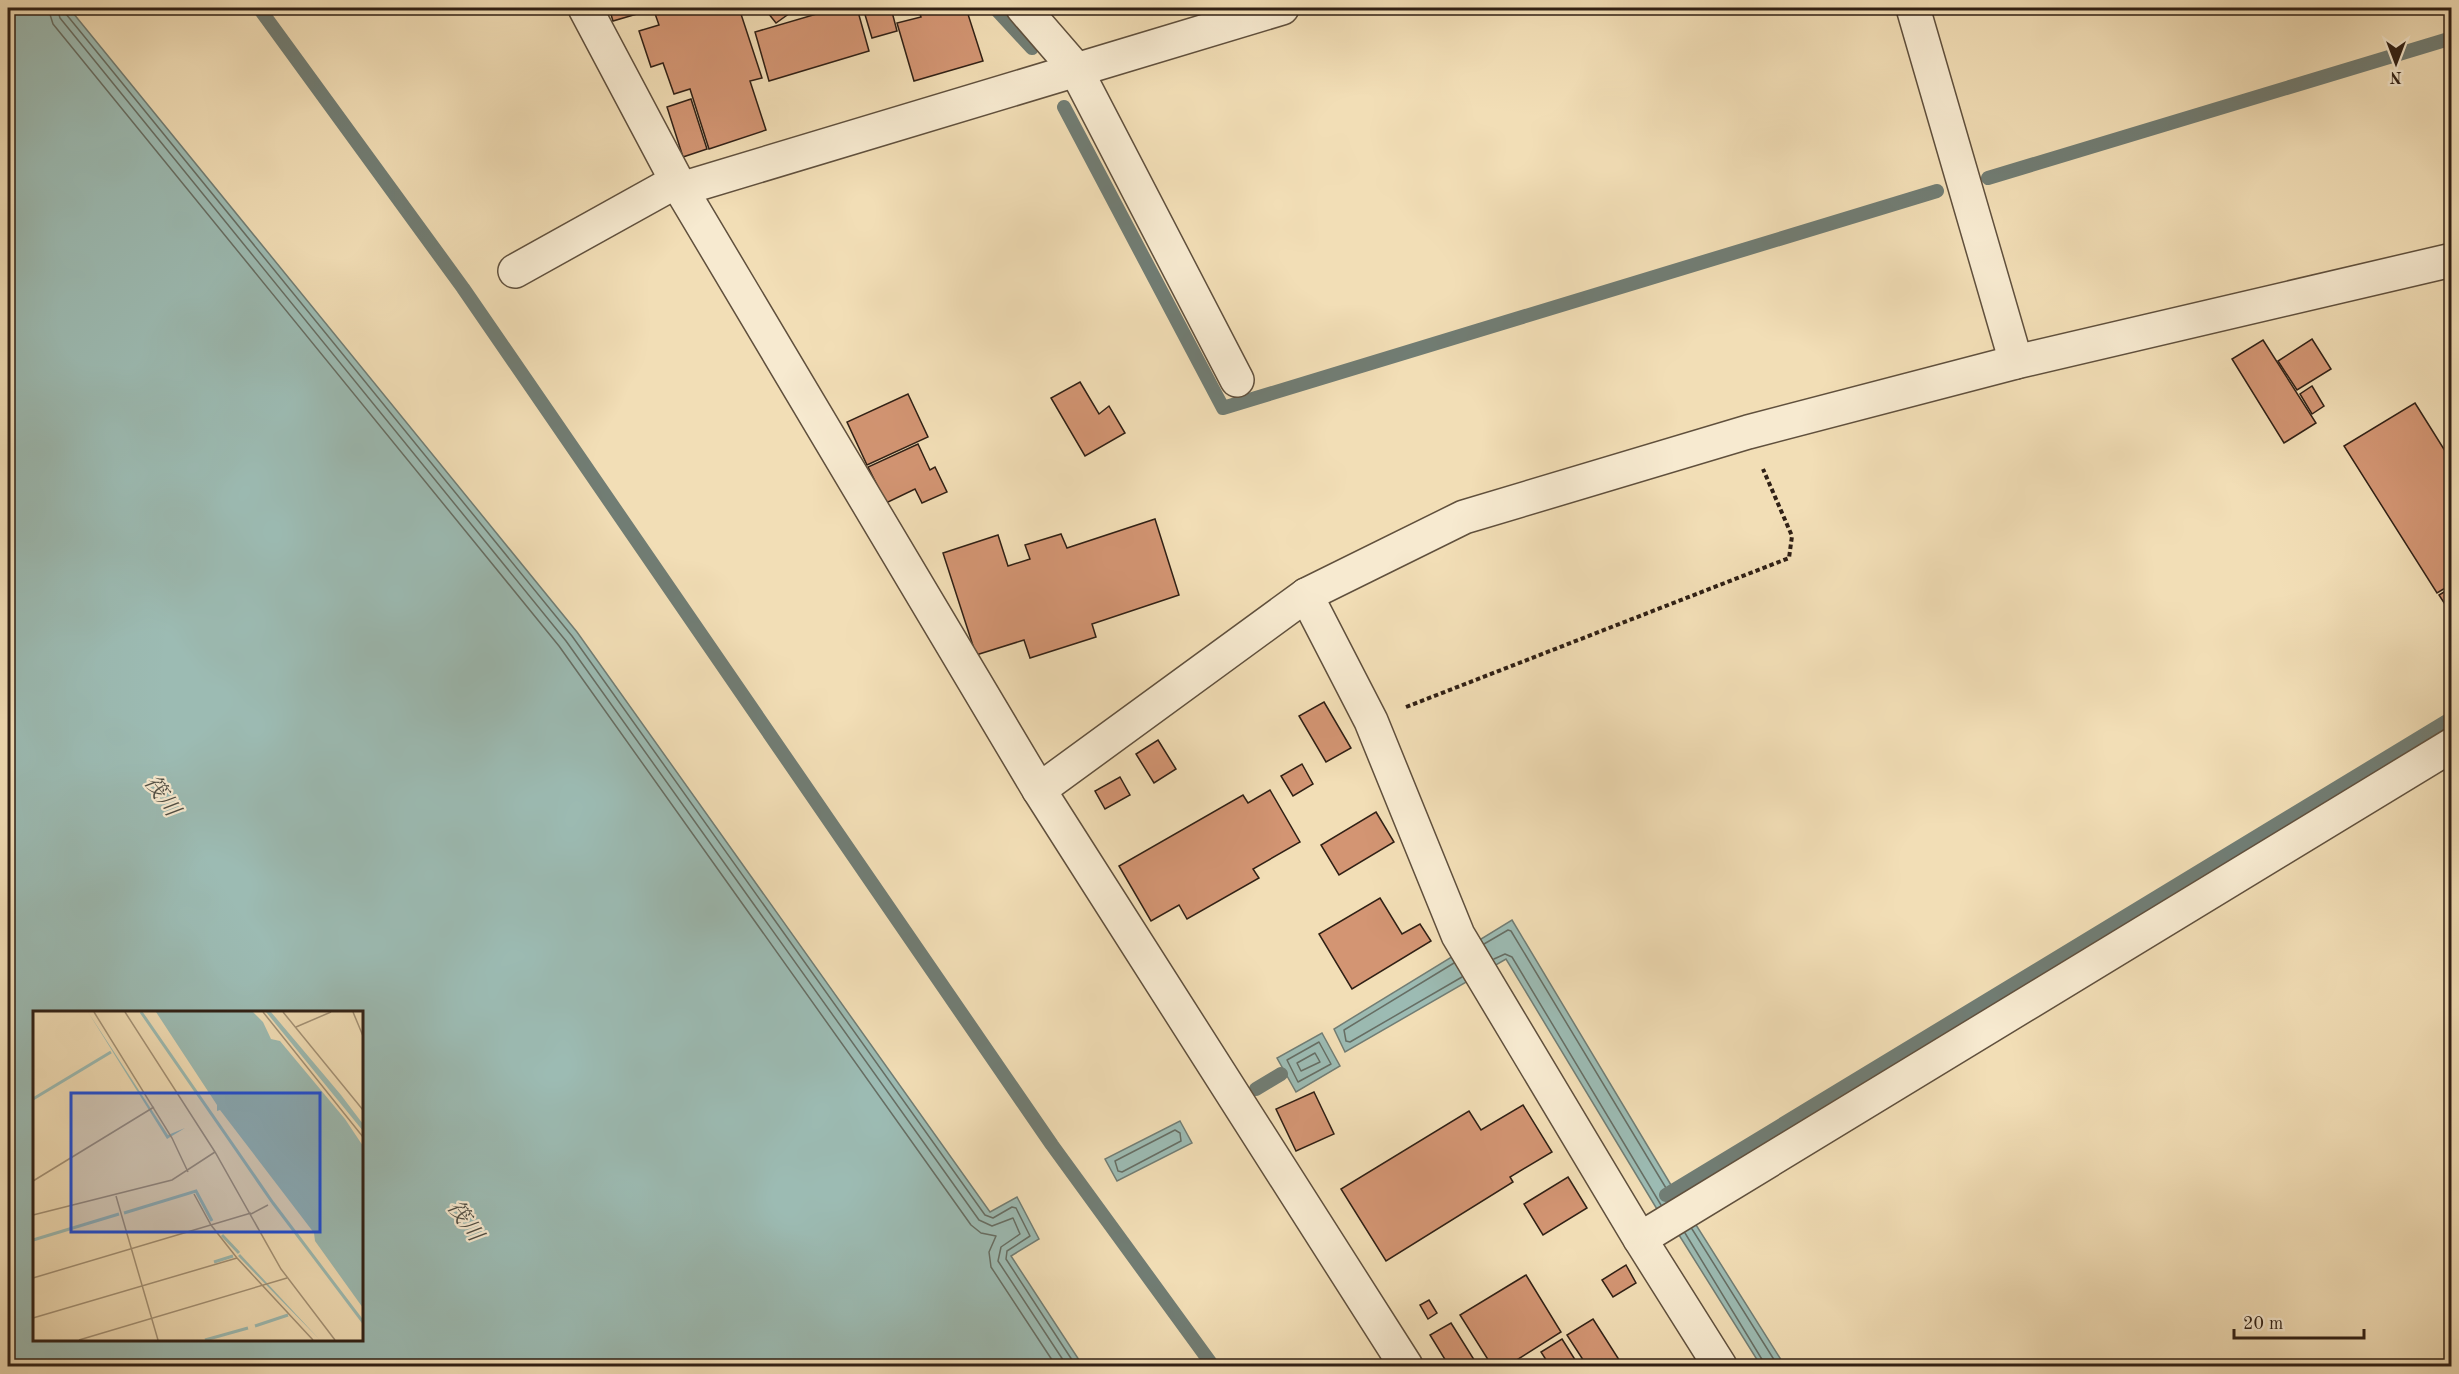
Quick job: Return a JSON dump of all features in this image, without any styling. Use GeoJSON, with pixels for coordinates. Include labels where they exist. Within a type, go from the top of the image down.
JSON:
{"type":"FeatureCollection","features":[{"type":"Feature","properties":{"kind":"street"},"geometry":{"type":"LineString","coordinates":[[585,8],[679,185],[1039,790],[1406,1366]]}},
{"type":"Feature","properties":{"kind":"street"},"geometry":{"type":"LineString","coordinates":[[1023,8],[1075,68],[1237,380]]}},
{"type":"Feature","properties":{"kind":"street"},"geometry":{"type":"LineString","coordinates":[[515,271],[679,185],[1282,8]]}},
{"type":"Feature","properties":{"kind":"street"},"geometry":{"type":"LineString","coordinates":[[1913,8],[2016,362]]}},
{"type":"Feature","properties":{"kind":"street"},"geometry":{"type":"LineString","coordinates":[[1039,790],[1306,595],[1464,516],[1748,432],[2016,362],[2451,260]]}},
{"type":"Feature","properties":{"kind":"street"},"geometry":{"type":"LineString","coordinates":[[1306,595],[1371,721],[1458,935],[1489,987],[1649,1234],[1720,1366]]}},
{"type":"Feature","properties":{"kind":"street"},"geometry":{"type":"LineString","coordinates":[[1649,1234],[2451,745]]}},
{"type":"Feature","properties":{"kind":"path"},"geometry":{"type":"LineString","coordinates":[[1371,721],[1789,558],[1792,536],[1748,432]]}},
{"type":"Feature","properties":{"kind":"water","name":"筏川"},"geometry":{"type":"Polygon","coordinates":[[[8,8],[69,8],[577,632],[990,1212],[1017,1197],[1039,1239],[1011,1256],[1083,1366],[8,1366],[8,8]]]}},
{"type":"Feature","properties":{"kind":"water"},"geometry":{"type":"Polygon","coordinates":[[[1512,920],[1674,1190],[1785,1366],[1761,1366],[1679,1235],[1672,1234],[1506,959],[1345,1052],[1334,1029],[1512,920]]]}},
{"type":"Feature","properties":{"kind":"water"},"geometry":{"type":"Polygon","coordinates":[[[1322,1033],[1340,1066],[1296,1092],[1277,1058],[1322,1033]]]}},
{"type":"Feature","properties":{"kind":"water"},"geometry":{"type":"Polygon","coordinates":[[[1180,1121],[1192,1143],[1117,1181],[1105,1159],[1180,1121]]]}},
{"type":"Feature","properties":{"kind":"building"},"geometry":{"type":"Polygon","coordinates":[[[609,8],[635,8],[637,14],[613,21],[609,8]]]}},
{"type":"Feature","properties":{"kind":"building"},"geometry":{"type":"Polygon","coordinates":[[[653,8],[739,8],[762,78],[750,81],[766,130],[709,149],[690,89],[674,94],[663,63],[651,67],[639,31],[659,25],[653,8]]]}},
{"type":"Feature","properties":{"kind":"building"},"geometry":{"type":"Polygon","coordinates":[[[764,8],[797,8],[776,23],[764,8]]]}},
{"type":"Feature","properties":{"kind":"building"},"geometry":{"type":"Polygon","coordinates":[[[837,8],[857,8],[869,51],[769,81],[755,32],[837,8]]]}},
{"type":"Feature","properties":{"kind":"building"},"geometry":{"type":"Polygon","coordinates":[[[863,8],[891,8],[897,31],[872,38],[863,8]]]}},
{"type":"Feature","properties":{"kind":"building"},"geometry":{"type":"Polygon","coordinates":[[[938,8],[940,11],[966,8],[983,61],[914,81],[897,23],[921,17],[919,11],[938,8]]]}},
{"type":"Feature","properties":{"kind":"building"},"geometry":{"type":"Polygon","coordinates":[[[691,99],[707,149],[683,157],[667,107],[691,99]]]}},
{"type":"Feature","properties":{"kind":"building"},"geometry":{"type":"Polygon","coordinates":[[[2312,339],[2331,369],[2297,390],[2278,361],[2312,339]]]}},
{"type":"Feature","properties":{"kind":"building"},"geometry":{"type":"Polygon","coordinates":[[[2263,340],[2316,423],[2284,443],[2232,359],[2263,340]]]}},
{"type":"Feature","properties":{"kind":"building"},"geometry":{"type":"Polygon","coordinates":[[[1080,382],[1099,414],[1109,406],[1125,433],[1085,456],[1051,398],[1080,382]]]}},
{"type":"Feature","properties":{"kind":"building"},"geometry":{"type":"Polygon","coordinates":[[[2312,386],[2324,406],[2312,414],[2300,394],[2312,386]]]}},
{"type":"Feature","properties":{"kind":"building"},"geometry":{"type":"Polygon","coordinates":[[[908,394],[928,437],[867,465],[847,422],[908,394]]]}},
{"type":"Feature","properties":{"kind":"building"},"geometry":{"type":"Polygon","coordinates":[[[2415,403],[2452,462],[2452,584],[2437,593],[2344,446],[2415,403]]]}},
{"type":"Feature","properties":{"kind":"building"},"geometry":{"type":"Polygon","coordinates":[[[918,444],[930,470],[935,467],[947,492],[922,503],[915,489],[886,503],[868,467],[918,444]]]}},
{"type":"Feature","properties":{"kind":"building"},"geometry":{"type":"Polygon","coordinates":[[[1155,519],[1179,595],[1092,624],[1096,637],[1030,658],[1024,640],[976,655],[943,553],[998,535],[1008,566],[1030,559],[1025,545],[1061,534],[1067,548],[1155,519]]]}},
{"type":"Feature","properties":{"kind":"building"},"geometry":{"type":"Polygon","coordinates":[[[2452,587],[2452,615],[2439,595],[2452,587]]]}},
{"type":"Feature","properties":{"kind":"building"},"geometry":{"type":"Polygon","coordinates":[[[1324,702],[1351,748],[1326,762],[1299,716],[1324,702]]]}},
{"type":"Feature","properties":{"kind":"building"},"geometry":{"type":"Polygon","coordinates":[[[1158,740],[1176,769],[1154,783],[1136,754],[1158,740]]]}},
{"type":"Feature","properties":{"kind":"building"},"geometry":{"type":"Polygon","coordinates":[[[1302,764],[1313,784],[1293,796],[1281,776],[1302,764]]]}},
{"type":"Feature","properties":{"kind":"building"},"geometry":{"type":"Polygon","coordinates":[[[1120,777],[1130,795],[1105,809],[1095,791],[1120,777]]]}},
{"type":"Feature","properties":{"kind":"building"},"geometry":{"type":"Polygon","coordinates":[[[1270,790],[1300,842],[1253,869],[1259,878],[1187,919],[1179,905],[1151,921],[1119,866],[1243,795],[1248,803],[1270,790]]]}},
{"type":"Feature","properties":{"kind":"building"},"geometry":{"type":"Polygon","coordinates":[[[1376,812],[1394,842],[1339,875],[1321,845],[1376,812]]]}},
{"type":"Feature","properties":{"kind":"building"},"geometry":{"type":"Polygon","coordinates":[[[1380,898],[1402,934],[1420,924],[1431,941],[1352,989],[1319,934],[1380,898]]]}},
{"type":"Feature","properties":{"kind":"building"},"geometry":{"type":"Polygon","coordinates":[[[1314,1092],[1334,1134],[1296,1151],[1276,1109],[1314,1092]]]}},
{"type":"Feature","properties":{"kind":"building"},"geometry":{"type":"Polygon","coordinates":[[[1523,1105],[1552,1152],[1510,1177],[1513,1182],[1386,1261],[1341,1189],[1469,1111],[1481,1130],[1523,1105]]]}},
{"type":"Feature","properties":{"kind":"building"},"geometry":{"type":"Polygon","coordinates":[[[1568,1177],[1587,1208],[1543,1235],[1524,1204],[1568,1177]]]}},
{"type":"Feature","properties":{"kind":"building"},"geometry":{"type":"Polygon","coordinates":[[[1626,1265],[1636,1283],[1613,1297],[1602,1280],[1626,1265]]]}},
{"type":"Feature","properties":{"kind":"building"},"geometry":{"type":"Polygon","coordinates":[[[1526,1275],[1561,1332],[1512,1363],[1515,1366],[1492,1366],[1460,1315],[1526,1275]]]}},
{"type":"Feature","properties":{"kind":"building"},"geometry":{"type":"Polygon","coordinates":[[[1429,1300],[1437,1313],[1428,1319],[1420,1305],[1429,1300]]]}},
{"type":"Feature","properties":{"kind":"building"},"geometry":{"type":"Polygon","coordinates":[[[1593,1319],[1623,1366],[1587,1366],[1567,1335],[1593,1319]]]}},
{"type":"Feature","properties":{"kind":"building"},"geometry":{"type":"Polygon","coordinates":[[[1451,1323],[1478,1366],[1449,1366],[1430,1335],[1451,1323]]]}},
{"type":"Feature","properties":{"kind":"building"},"geometry":{"type":"Polygon","coordinates":[[[1562,1339],[1579,1366],[1550,1366],[1541,1352],[1562,1339]]]}},
{"type":"Feature","properties":{"kind":"waterway"},"geometry":{"type":"LineString","coordinates":[[259,8],[463,288],[1052,1145],[1213,1366]]}},
{"type":"Feature","properties":{"kind":"waterway"},"geometry":{"type":"LineString","coordinates":[[995,8],[1032,48]]}},
{"type":"Feature","properties":{"kind":"waterway"},"geometry":{"type":"LineString","coordinates":[[1988,178],[2452,38]]}},
{"type":"Feature","properties":{"kind":"waterway"},"geometry":{"type":"LineString","coordinates":[[1064,107],[1223,408],[1937,191]]}},
{"type":"Feature","properties":{"kind":"waterway"},"geometry":{"type":"LineString","coordinates":[[1666,1195],[2452,718]]}},
{"type":"Feature","properties":{"kind":"waterway"},"geometry":{"type":"LineString","coordinates":[[1256,1089],[1281,1074]]}}]}
